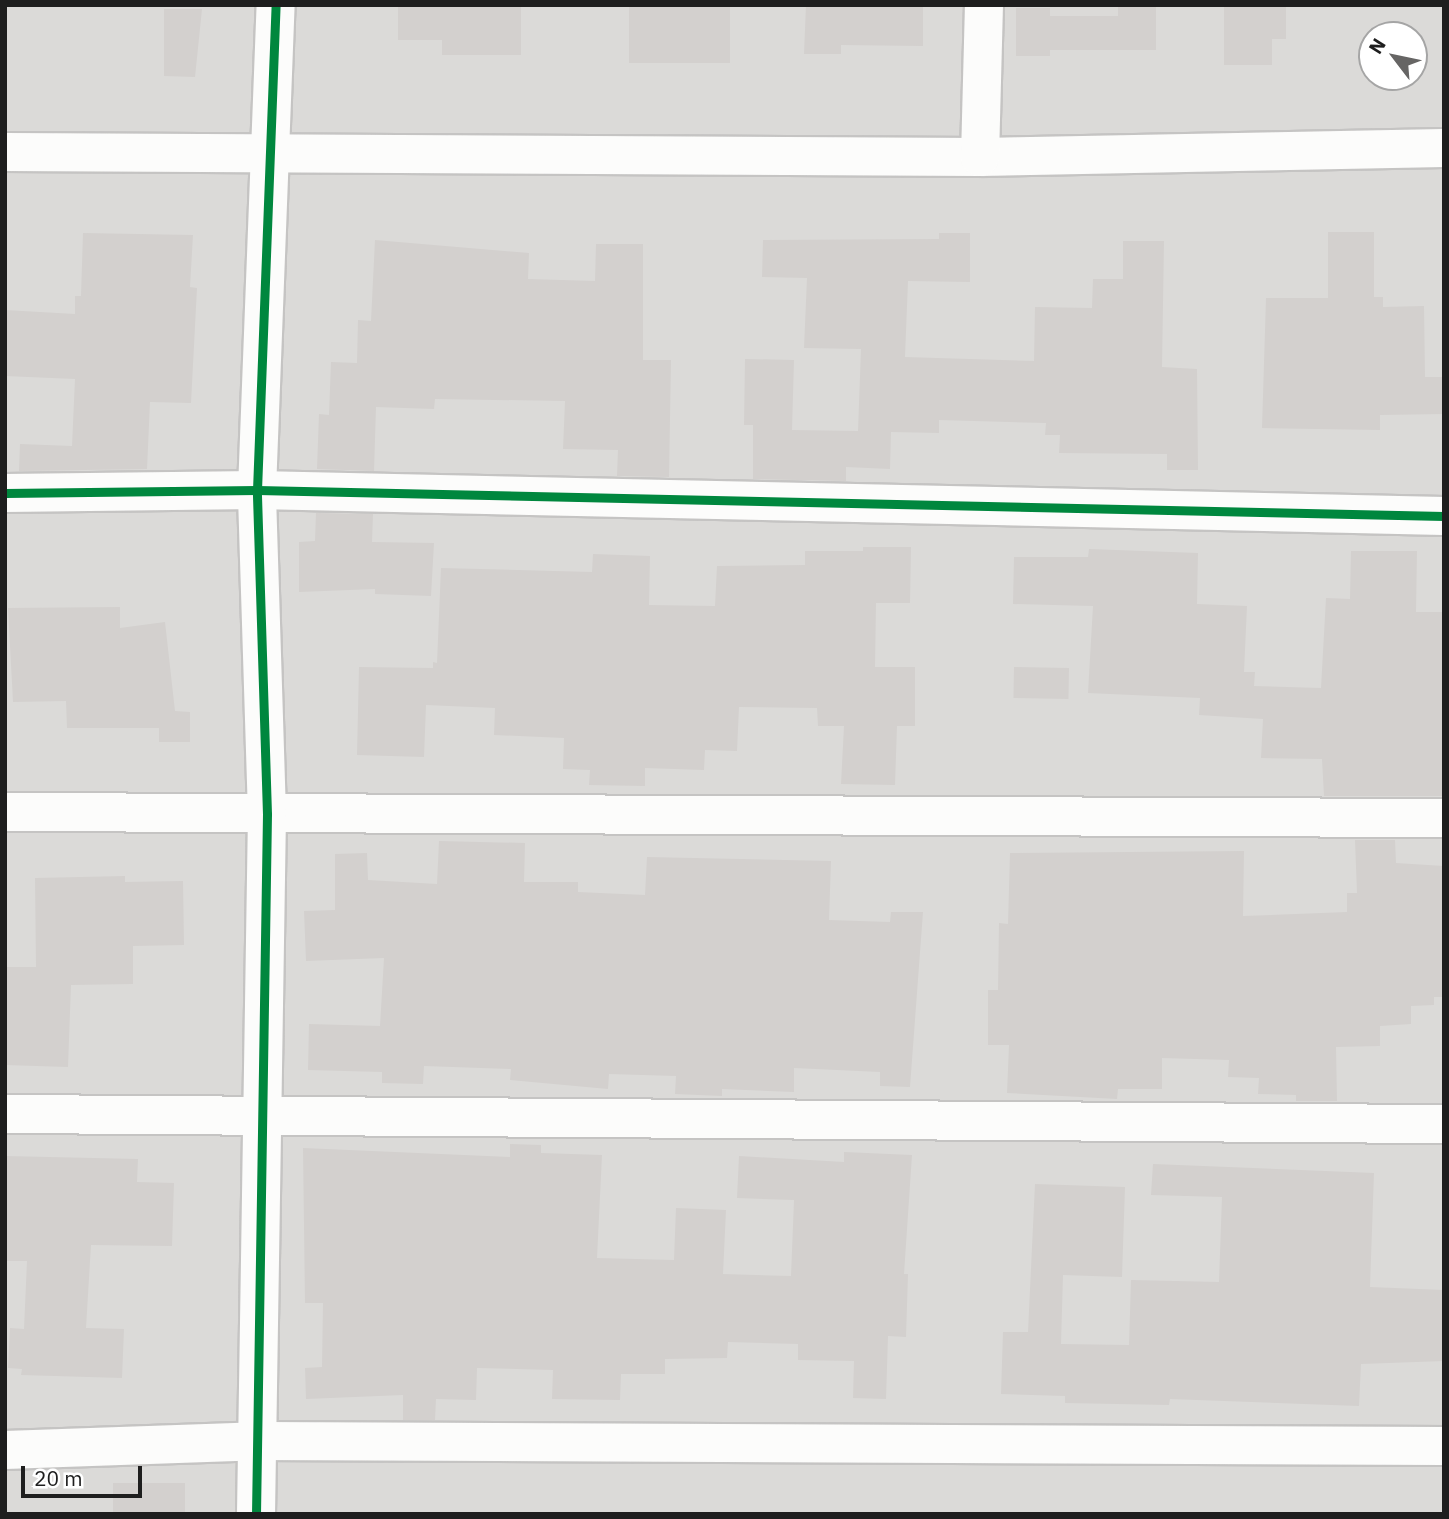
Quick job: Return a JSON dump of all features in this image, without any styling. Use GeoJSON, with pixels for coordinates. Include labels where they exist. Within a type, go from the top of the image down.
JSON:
{"type":"FeatureCollection","features":[{"type":"Feature","properties":{"kind":"street"},"geometry":{"type":"LineString","coordinates":[[256,1514],[265,1114],[267,814],[257,490],[276,5]]}},
{"type":"Feature","properties":{"kind":"street"},"geometry":{"type":"LineString","coordinates":[[980,157],[984,5]]}},
{"type":"Feature","properties":{"kind":"street"},"geometry":{"type":"LineString","coordinates":[[5,152],[980,157],[1444,148]]}},
{"type":"Feature","properties":{"kind":"street"},"geometry":{"type":"LineString","coordinates":[[5,493],[257,490],[1444,516]]}},
{"type":"Feature","properties":{"kind":"street"},"geometry":{"type":"LineString","coordinates":[[5,812],[1444,818]]}},
{"type":"Feature","properties":{"kind":"street"},"geometry":{"type":"LineString","coordinates":[[5,1114],[1444,1124]]}},
{"type":"Feature","properties":{"kind":"street"},"geometry":{"type":"LineString","coordinates":[[5,1450],[257,1441],[1444,1446]]}},
{"type":"Feature","properties":{"kind":"shaded area"},"geometry":{"type":"Polygon","coordinates":[[[5,5],[1444,5],[1444,1514],[5,1514],[5,5]]]}},
{"type":"Feature","properties":{"kind":"building"},"geometry":{"type":"Polygon","coordinates":[[[398,5],[521,5],[521,55],[442,55],[442,40],[398,40],[398,5]]]}},
{"type":"Feature","properties":{"kind":"building"},"geometry":{"type":"Polygon","coordinates":[[[629,5],[730,5],[730,63],[629,63],[629,5]]]}},
{"type":"Feature","properties":{"kind":"building"},"geometry":{"type":"Polygon","coordinates":[[[806,5],[923,5],[923,46],[841,45],[841,54],[804,54],[806,5]]]}},
{"type":"Feature","properties":{"kind":"building"},"geometry":{"type":"Polygon","coordinates":[[[1118,5],[1156,5],[1156,50],[1050,50],[1050,56],[1016,56],[1016,8],[1050,8],[1050,16],[1118,16],[1118,5]]]}},
{"type":"Feature","properties":{"kind":"building"},"geometry":{"type":"Polygon","coordinates":[[[1224,5],[1286,5],[1286,39],[1272,39],[1272,65],[1224,65],[1224,5]]]}},
{"type":"Feature","properties":{"kind":"building"},"geometry":{"type":"Polygon","coordinates":[[[164,9],[202,9],[195,77],[164,76],[164,9]]]}},
{"type":"Feature","properties":{"kind":"building"},"geometry":{"type":"Polygon","coordinates":[[[1328,232],[1374,232],[1374,297],[1383,297],[1383,307],[1424,306],[1425,377],[1444,377],[1444,414],[1380,415],[1380,430],[1262,428],[1266,298],[1328,298],[1328,232]]]}},
{"type":"Feature","properties":{"kind":"building"},"geometry":{"type":"Polygon","coordinates":[[[83,233],[193,235],[190,287],[197,288],[191,403],[150,402],[147,469],[19,471],[20,444],[72,446],[75,379],[5,376],[5,310],[75,314],[75,296],[81,296],[83,233]]]}},
{"type":"Feature","properties":{"kind":"building"},"geometry":{"type":"Polygon","coordinates":[[[939,233],[970,233],[970,282],[908,281],[905,357],[1034,361],[1035,307],[1092,308],[1093,279],[1123,279],[1123,241],[1164,241],[1162,367],[1197,369],[1198,470],[1167,470],[1167,454],[1059,453],[1060,435],[1045,435],[1046,423],[939,420],[939,433],[891,432],[890,469],[846,467],[846,481],[753,479],[753,425],[744,425],[745,359],[794,360],[792,430],[858,431],[861,349],[804,348],[807,278],[762,277],[763,240],[939,239],[939,233]]]}},
{"type":"Feature","properties":{"kind":"building"},"geometry":{"type":"Polygon","coordinates":[[[375,240],[529,253],[528,279],[595,281],[596,244],[643,244],[643,360],[671,360],[669,477],[617,476],[618,450],[563,449],[565,401],[435,399],[434,409],[376,407],[374,471],[317,469],[319,414],[329,415],[331,362],[357,363],[358,320],[371,321],[375,240]]]}},
{"type":"Feature","properties":{"kind":"building"},"geometry":{"type":"Polygon","coordinates":[[[316,513],[373,514],[372,542],[434,543],[431,596],[375,594],[375,589],[299,592],[299,542],[315,541],[316,513]]]}},
{"type":"Feature","properties":{"kind":"building"},"geometry":{"type":"Polygon","coordinates":[[[863,547],[911,547],[910,603],[876,603],[875,667],[915,667],[915,726],[897,726],[895,785],[841,784],[844,726],[818,726],[817,708],[739,707],[737,751],[705,750],[704,770],[645,768],[645,786],[589,785],[590,770],[563,769],[564,738],[494,735],[495,708],[426,705],[424,757],[357,755],[359,667],[433,668],[433,662],[437,663],[441,568],[592,572],[593,554],[650,556],[649,605],[715,606],[717,566],[805,565],[805,551],[863,551],[863,547]]]}},
{"type":"Feature","properties":{"kind":"building"},"geometry":{"type":"Polygon","coordinates":[[[1089,549],[1198,553],[1197,604],[1247,606],[1244,672],[1255,672],[1254,686],[1321,688],[1326,598],[1350,599],[1351,551],[1417,551],[1416,612],[1444,612],[1444,796],[1324,796],[1322,759],[1261,758],[1263,719],[1199,715],[1200,698],[1088,693],[1093,606],[1013,604],[1014,557],[1088,557],[1089,549]]]}},
{"type":"Feature","properties":{"kind":"building"},"geometry":{"type":"Polygon","coordinates":[[[120,607],[120,628],[165,622],[175,711],[190,712],[190,742],[159,742],[159,728],[67,728],[66,701],[13,702],[8,608],[120,607]]]}},
{"type":"Feature","properties":{"kind":"building"},"geometry":{"type":"Polygon","coordinates":[[[1014,667],[1069,668],[1068,699],[1013,698],[1014,667]]]}},
{"type":"Feature","properties":{"kind":"building"},"geometry":{"type":"Polygon","coordinates":[[[1355,840],[1395,840],[1396,863],[1444,866],[1444,997],[1434,997],[1434,1005],[1411,1006],[1411,1024],[1380,1026],[1380,1046],[1336,1047],[1337,1101],[1296,1101],[1296,1095],[1258,1094],[1259,1078],[1228,1077],[1229,1060],[1162,1058],[1162,1089],[1118,1089],[1117,1099],[1007,1093],[1009,1045],[988,1045],[988,990],[998,990],[999,923],[1008,924],[1010,853],[1244,851],[1243,916],[1347,912],[1347,893],[1357,893],[1355,840]]]}},
{"type":"Feature","properties":{"kind":"building"},"geometry":{"type":"Polygon","coordinates":[[[439,841],[525,843],[524,882],[578,882],[578,892],[645,895],[647,857],[831,861],[829,920],[890,922],[891,912],[923,912],[910,1087],[880,1086],[880,1072],[794,1068],[794,1092],[722,1089],[722,1096],[675,1094],[676,1076],[609,1074],[608,1089],[510,1080],[511,1069],[424,1066],[423,1084],[382,1083],[382,1072],[308,1070],[309,1024],[380,1026],[384,958],[306,961],[304,911],[335,910],[335,854],[367,853],[368,880],[437,884],[439,841]]]}},
{"type":"Feature","properties":{"kind":"building"},"geometry":{"type":"Polygon","coordinates":[[[125,876],[125,882],[183,881],[184,945],[133,946],[133,984],[71,985],[68,1067],[5,1065],[5,967],[36,967],[35,878],[125,876]]]}},
{"type":"Feature","properties":{"kind":"building"},"geometry":{"type":"Polygon","coordinates":[[[510,1144],[541,1145],[541,1153],[602,1155],[597,1258],[674,1260],[676,1208],[726,1210],[723,1274],[791,1276],[794,1200],[737,1198],[739,1156],[844,1162],[844,1152],[912,1155],[904,1274],[908,1274],[906,1337],[888,1336],[886,1399],[853,1398],[854,1361],[798,1360],[798,1344],[728,1342],[727,1358],[665,1359],[665,1374],[621,1374],[620,1400],[552,1399],[553,1370],[477,1368],[476,1400],[436,1399],[435,1420],[403,1420],[403,1395],[306,1399],[305,1368],[322,1367],[323,1303],[305,1303],[303,1148],[510,1157],[510,1144]]]}},
{"type":"Feature","properties":{"kind":"building"},"geometry":{"type":"Polygon","coordinates":[[[5,1156],[138,1159],[137,1182],[174,1183],[172,1246],[91,1245],[86,1328],[124,1329],[122,1378],[21,1375],[22,1369],[8,1368],[10,1328],[24,1329],[27,1261],[5,1261],[5,1156]]]}},
{"type":"Feature","properties":{"kind":"building"},"geometry":{"type":"Polygon","coordinates":[[[1153,1164],[1374,1173],[1370,1287],[1444,1290],[1444,1361],[1361,1364],[1359,1406],[1170,1399],[1169,1405],[1065,1403],[1065,1396],[1001,1394],[1003,1332],[1028,1332],[1035,1184],[1125,1187],[1122,1277],[1063,1275],[1061,1344],[1129,1345],[1131,1280],[1219,1282],[1222,1197],[1151,1195],[1153,1164]]]}},
{"type":"Feature","properties":{"kind":"building"},"geometry":{"type":"Polygon","coordinates":[[[113,1483],[185,1483],[185,1514],[113,1514],[113,1483]]]}},
{"type":"Feature","properties":{"kind":"cycle path"},"geometry":{"type":"LineString","coordinates":[[256,1514],[267,814],[257,490],[276,5]]}},
{"type":"Feature","properties":{"kind":"cycle path"},"geometry":{"type":"LineString","coordinates":[[5,493],[257,490],[1444,516]]}}]}
